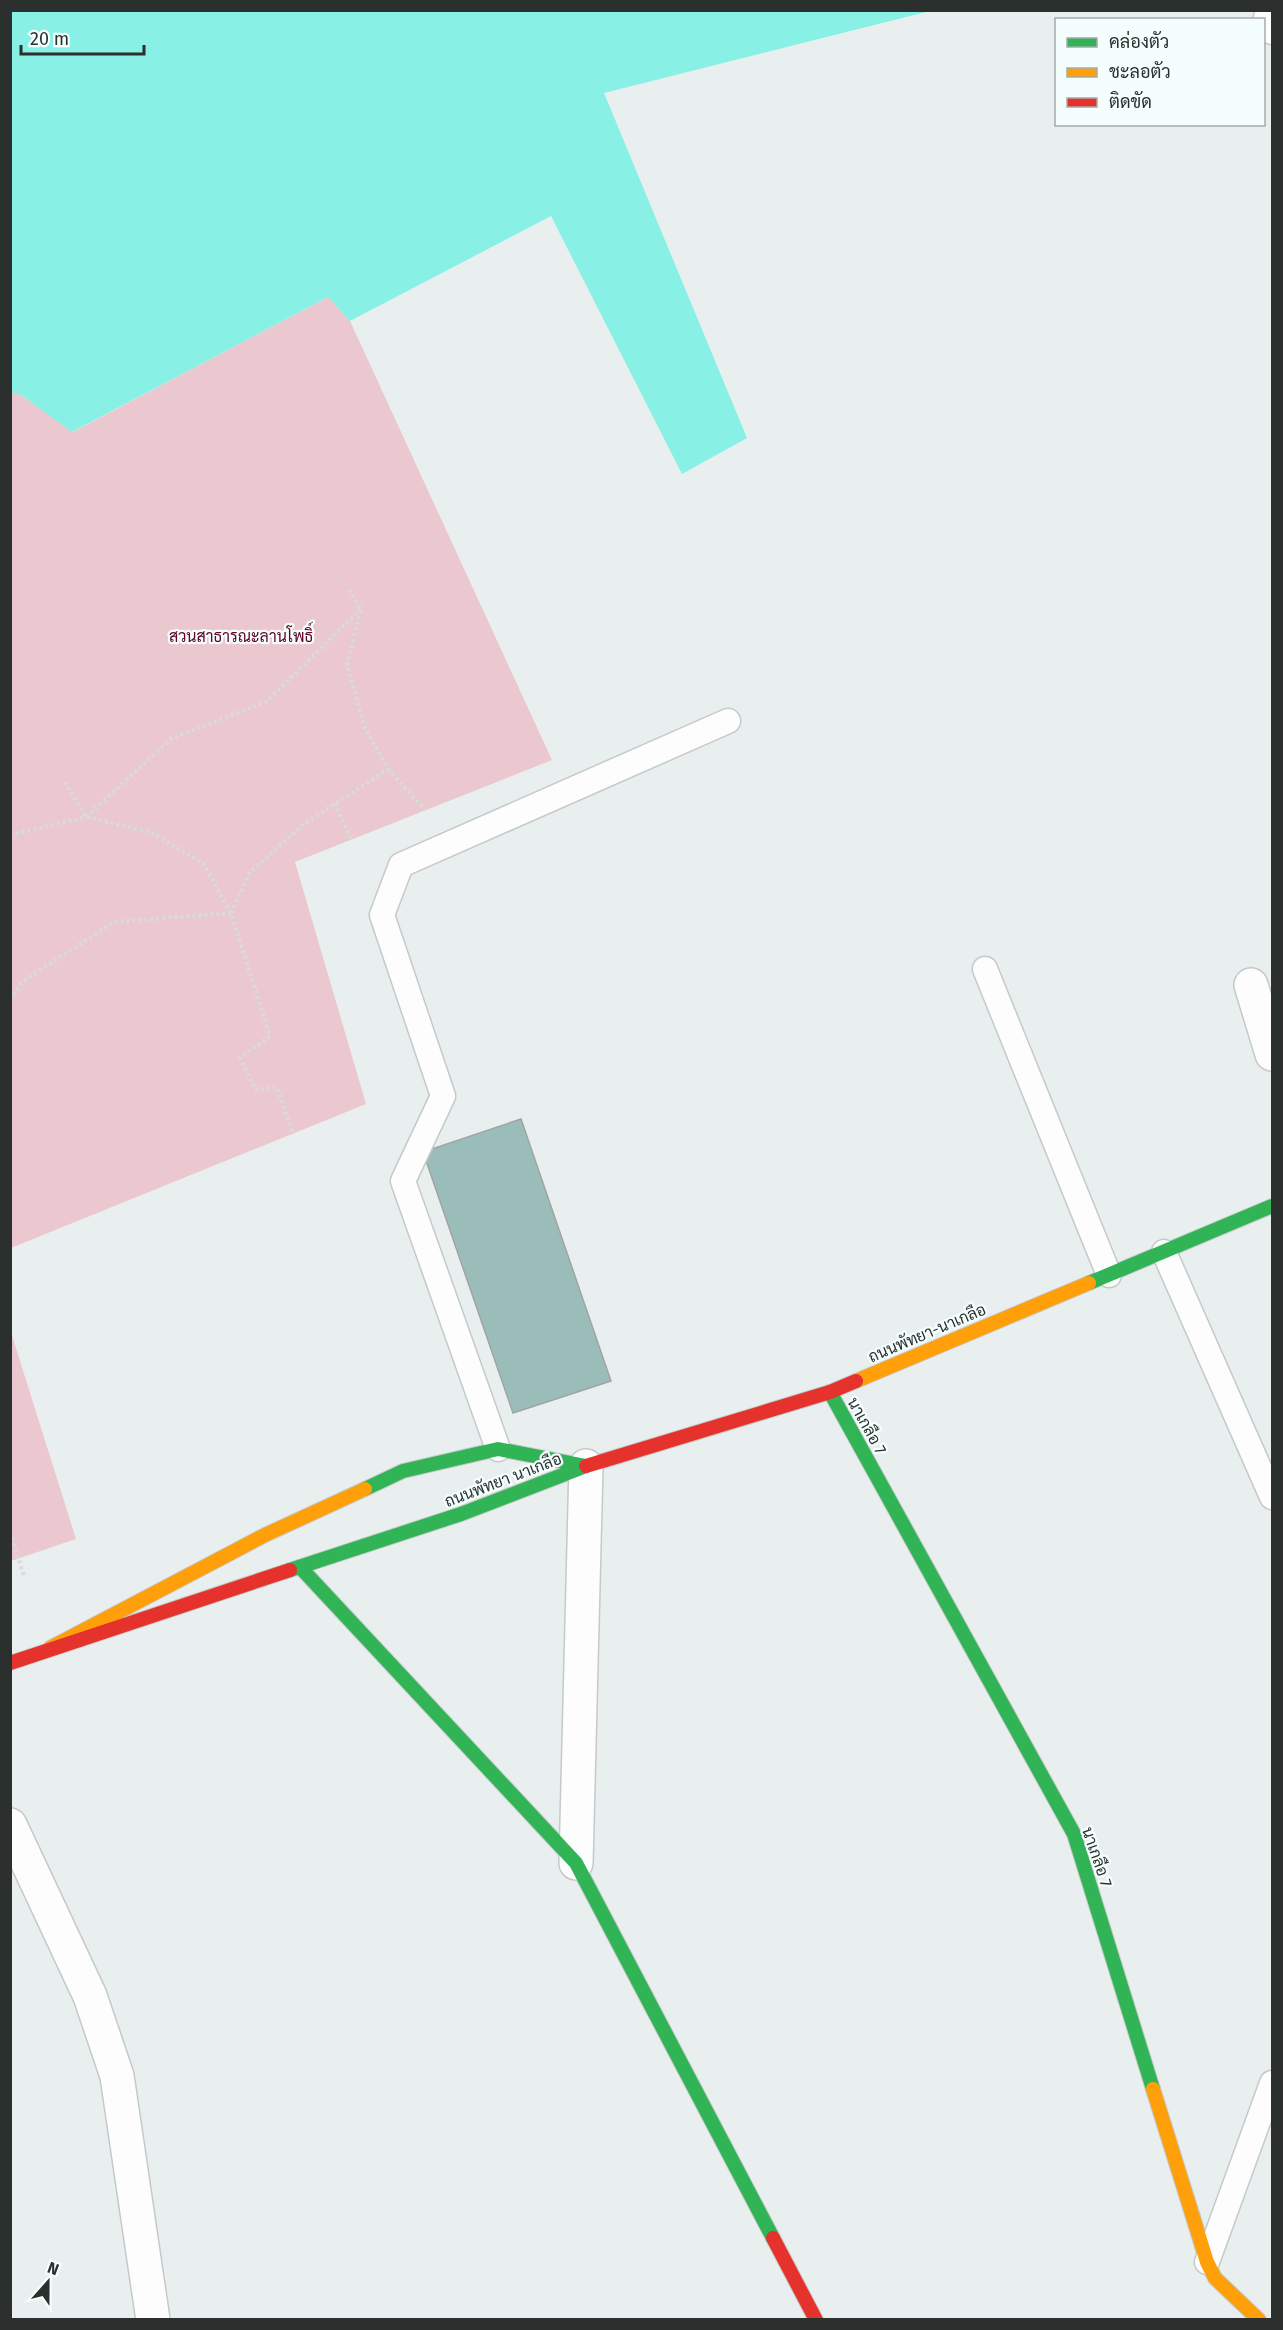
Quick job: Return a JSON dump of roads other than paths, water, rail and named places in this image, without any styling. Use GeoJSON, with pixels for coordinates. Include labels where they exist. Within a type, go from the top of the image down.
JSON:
{"type":"FeatureCollection","features":[{"type":"Feature","properties":{"kind":"street"},"geometry":{"type":"LineString","coordinates":[[1251,985],[1272,1054]]}},
{"type":"Feature","properties":{"kind":"street","name":"ถนนพัทยา-นาเกลือ"},"geometry":{"type":"LineString","coordinates":[[586,1466],[830,1392],[1272,1206]]}},
{"type":"Feature","properties":{"kind":"street","name":"นาเกลือ 7"},"geometry":{"type":"LineString","coordinates":[[830,1392],[1074,1834],[1207,2262],[1215,2278],[1259,2319]]}},
{"type":"Feature","properties":{"kind":"street","name":"ถนนพัทยา นาเกลือ"},"geometry":{"type":"LineString","coordinates":[[50,1648],[265,1535],[403,1471],[498,1449],[586,1466]]}},
{"type":"Feature","properties":{"kind":"street","name":"ถนนพัทยา นาเกลือ"},"geometry":{"type":"LineString","coordinates":[[10,1663],[461,1514],[586,1466]]}},
{"type":"Feature","properties":{"kind":"street"},"geometry":{"type":"LineString","coordinates":[[576,1863],[586,1466]]}},
{"type":"Feature","properties":{"kind":"street"},"geometry":{"type":"LineString","coordinates":[[300,1567],[576,1863],[816,2319]]}},
{"type":"Feature","properties":{"kind":"street"},"geometry":{"type":"LineString","coordinates":[[10,1825],[90,1996],[117,2076],[153,2319]]}},
{"type":"Feature","properties":{"kind":"lane"},"geometry":{"type":"LineString","coordinates":[[498,1449],[403,1181],[443,1096],[382,915],[401,865],[728,721]]}},
{"type":"Feature","properties":{"kind":"lane"},"geometry":{"type":"LineString","coordinates":[[985,969],[1109,1275]]}},
{"type":"Feature","properties":{"kind":"lane"},"geometry":{"type":"LineString","coordinates":[[1164,1252],[1272,1497]]}},
{"type":"Feature","properties":{"kind":"lane"},"geometry":{"type":"LineString","coordinates":[[1207,2262],[1272,2083]]}},
{"type":"Feature","properties":{"kind":"water"},"geometry":{"type":"Polygon","coordinates":[[[11,10],[930,11],[604,93],[747,438],[682,474],[551,216],[350,321],[328,297],[72,432],[21,395],[11,392],[11,10]]]}},
{"type":"Feature","properties":{"kind":"park label","name":"สวนสาธารณะลานโพธิ์"},"geometry":{"type":"Point","coordinates":[241,636]}}]}
